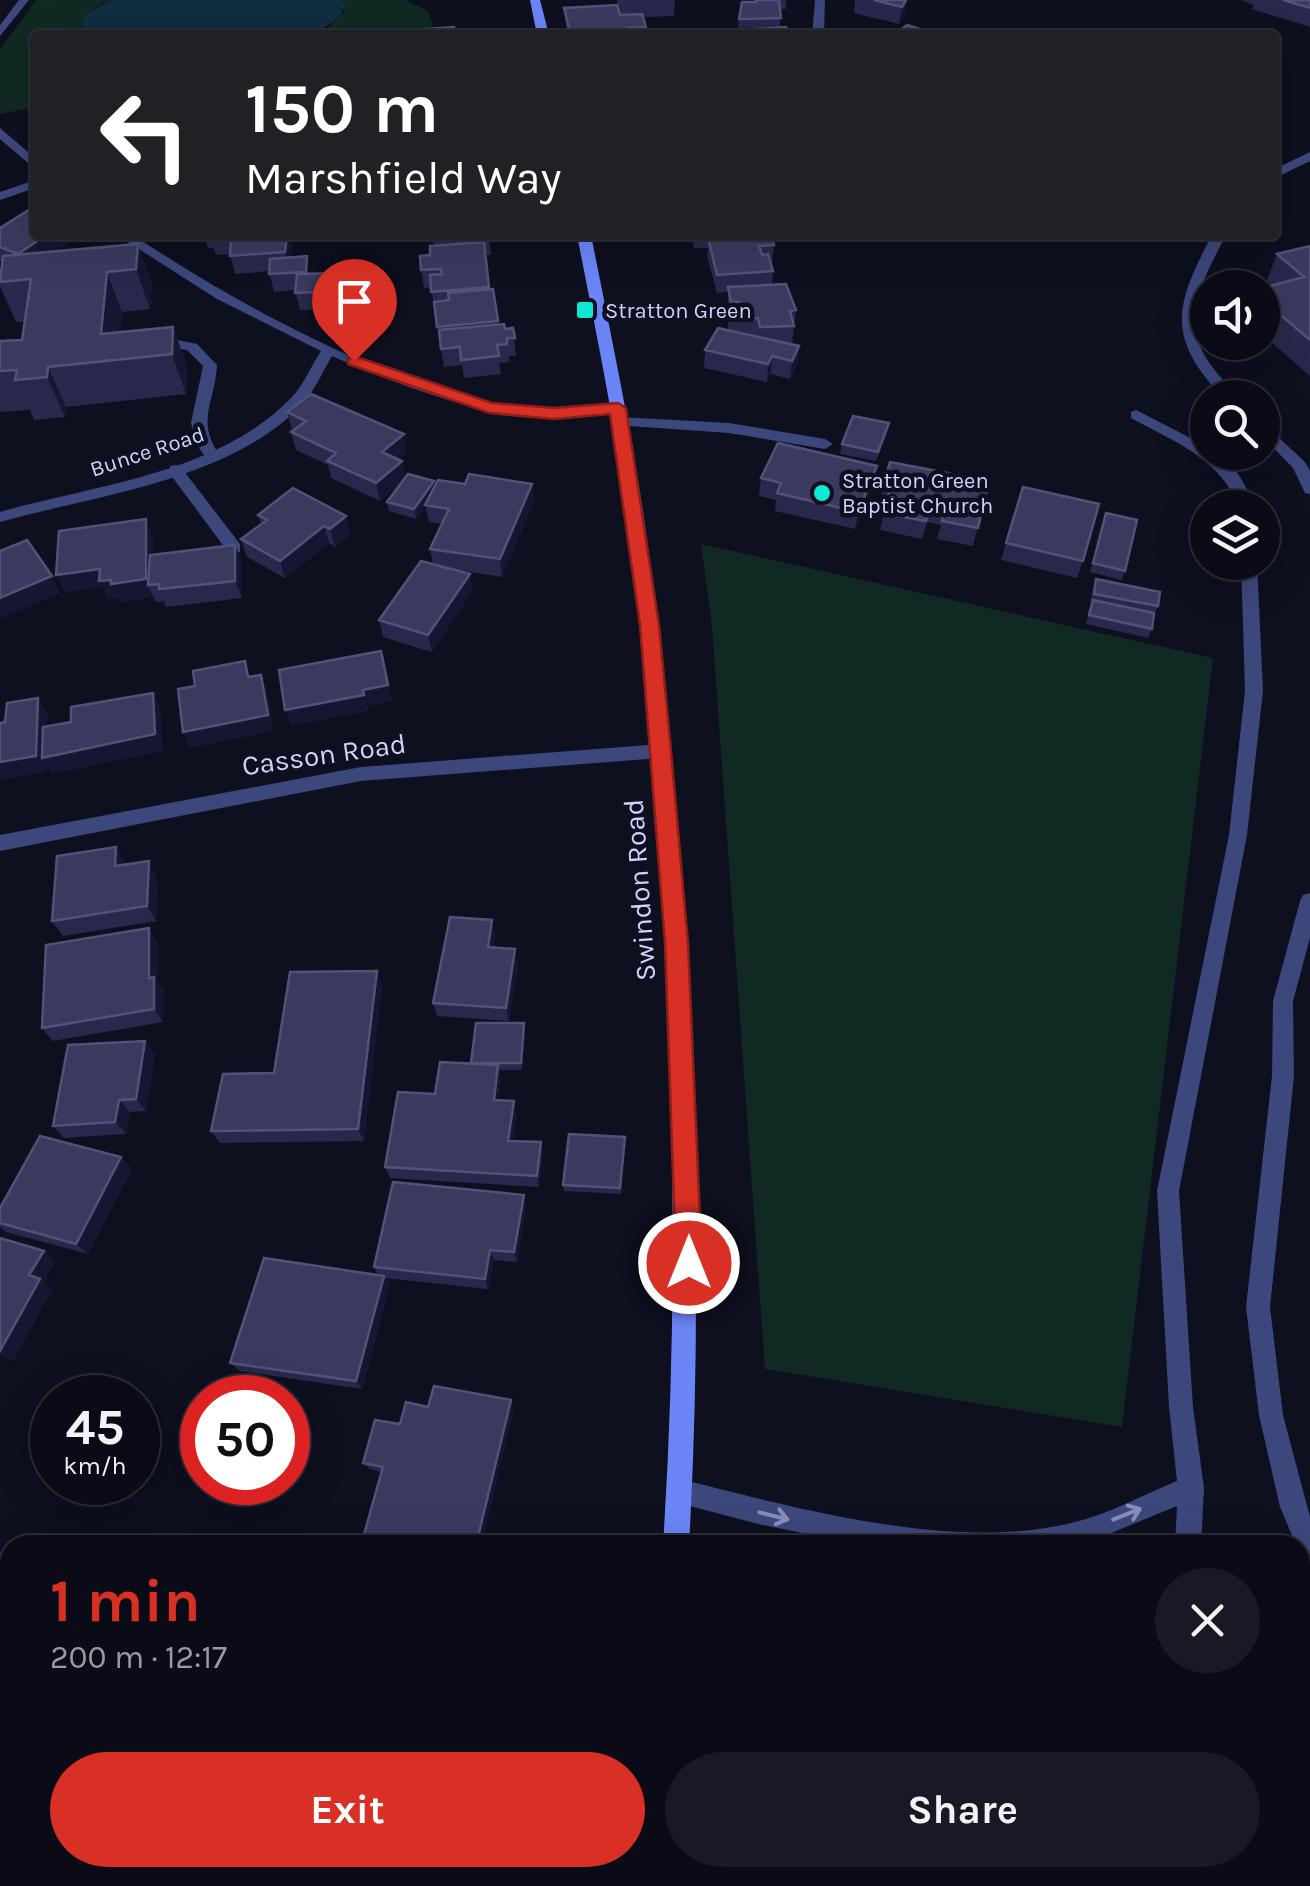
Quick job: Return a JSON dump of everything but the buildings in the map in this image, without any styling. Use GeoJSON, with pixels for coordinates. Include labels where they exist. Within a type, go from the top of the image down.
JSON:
{"type":"FeatureCollection","features":[{"type":"Feature","properties":{"kind":"main road"},"geometry":{"type":"LineString","coordinates":[[535,0],[541,30]]}},
{"type":"Feature","properties":{"kind":"main road","name":"Swindon Road"},"geometry":{"type":"LineString","coordinates":[[585,240],[619,415],[650,625],[677,943],[687,1146],[688,1326],[677,1535]]}},
{"type":"Feature","properties":{"kind":"street"},"geometry":{"type":"LineString","coordinates":[[0,33],[24,0]]}},
{"type":"Feature","properties":{"kind":"street"},"geometry":{"type":"LineString","coordinates":[[818,30],[820,0]]}},
{"type":"Feature","properties":{"kind":"street"},"geometry":{"type":"LineString","coordinates":[[0,132],[30,160]]}},
{"type":"Feature","properties":{"kind":"street"},"geometry":{"type":"LineString","coordinates":[[1280,171],[1310,156]]}},
{"type":"Feature","properties":{"kind":"street"},"geometry":{"type":"LineString","coordinates":[[0,196],[30,186]]}},
{"type":"Feature","properties":{"kind":"street"},"geometry":{"type":"LineString","coordinates":[[132,240],[214,294],[328,351],[490,408],[619,415],[825,444]]}},
{"type":"Feature","properties":{"kind":"street"},"geometry":{"type":"LineString","coordinates":[[1215,380],[1200,364],[1188,335],[1192,292],[1217,240]]}},
{"type":"Feature","properties":{"kind":"street"},"geometry":{"type":"LineString","coordinates":[[162,341],[192,347],[210,365],[208,392],[196,418],[196,430],[200,443],[212,456]]}},
{"type":"Feature","properties":{"kind":"street","name":"Bunce Road"},"geometry":{"type":"LineString","coordinates":[[1,515],[174,470],[212,456],[259,432],[296,402],[328,351]]}},
{"type":"Feature","properties":{"kind":"street"},"geometry":{"type":"LineString","coordinates":[[1136,415],[1214,458],[1231,474],[1239,490]]}},
{"type":"Feature","properties":{"kind":"street"},"geometry":{"type":"LineString","coordinates":[[1280,445],[1300,466],[1310,489]]}},
{"type":"Feature","properties":{"kind":"street"},"geometry":{"type":"LineString","coordinates":[[174,470],[234,548]]}},
{"type":"Feature","properties":{"kind":"street"},"geometry":{"type":"LineString","coordinates":[[1189,1535],[1192,1488],[1182,1407],[1168,1191],[1238,835],[1254,691],[1250,580]]}},
{"type":"Feature","properties":{"kind":"street","name":"Casson Road"},"geometry":{"type":"LineString","coordinates":[[0,843],[360,774],[661,751]]}},
{"type":"Feature","properties":{"kind":"street"},"geometry":{"type":"LineString","coordinates":[[1305,1535],[1293,1507],[1271,1416],[1258,1308],[1283,1076],[1283,1001],[1310,901]]}},
{"type":"Feature","properties":{"kind":"street"},"geometry":{"type":"LineString","coordinates":[[1074,1535],[1192,1488]]}},
{"type":"Feature","properties":{"kind":"street"},"geometry":{"type":"LineString","coordinates":[[680,1492],[821,1528],[871,1535]]}},
{"type":"Feature","properties":{"kind":"green space"},"geometry":{"type":"Polygon","coordinates":[[[36,0],[111,0],[89,13],[82,30],[30,30],[30,108],[0,114],[0,49],[36,0]]]}},
{"type":"Feature","properties":{"kind":"green space"},"geometry":{"type":"Polygon","coordinates":[[[343,0],[405,0],[428,11],[433,24],[428,30],[324,30],[344,12],[343,0]]]}},
{"type":"Feature","properties":{"kind":"green space"},"geometry":{"type":"Polygon","coordinates":[[[701,544],[1213,658],[1122,1427],[765,1369],[712,626],[701,544]]]}},
{"type":"Feature","properties":{"kind":"water"},"geometry":{"type":"Polygon","coordinates":[[[111,0],[342,0],[345,6],[339,18],[321,30],[82,30],[84,15],[111,0]]]}},
{"type":"Feature","properties":{"kind":"place","name":"Stratton Green"},"geometry":{"type":"Point","coordinates":[585,310]}},
{"type":"Feature","properties":{"kind":"place","name":"Stratton Green Baptist Church"},"geometry":{"type":"Point","coordinates":[822,493]}},
{"type":"Feature","properties":{"kind":"route"},"geometry":{"type":"LineString","coordinates":[[354,361],[490,408],[554,414],[618,408],[650,625],[677,943],[689,1263]]}}]}
